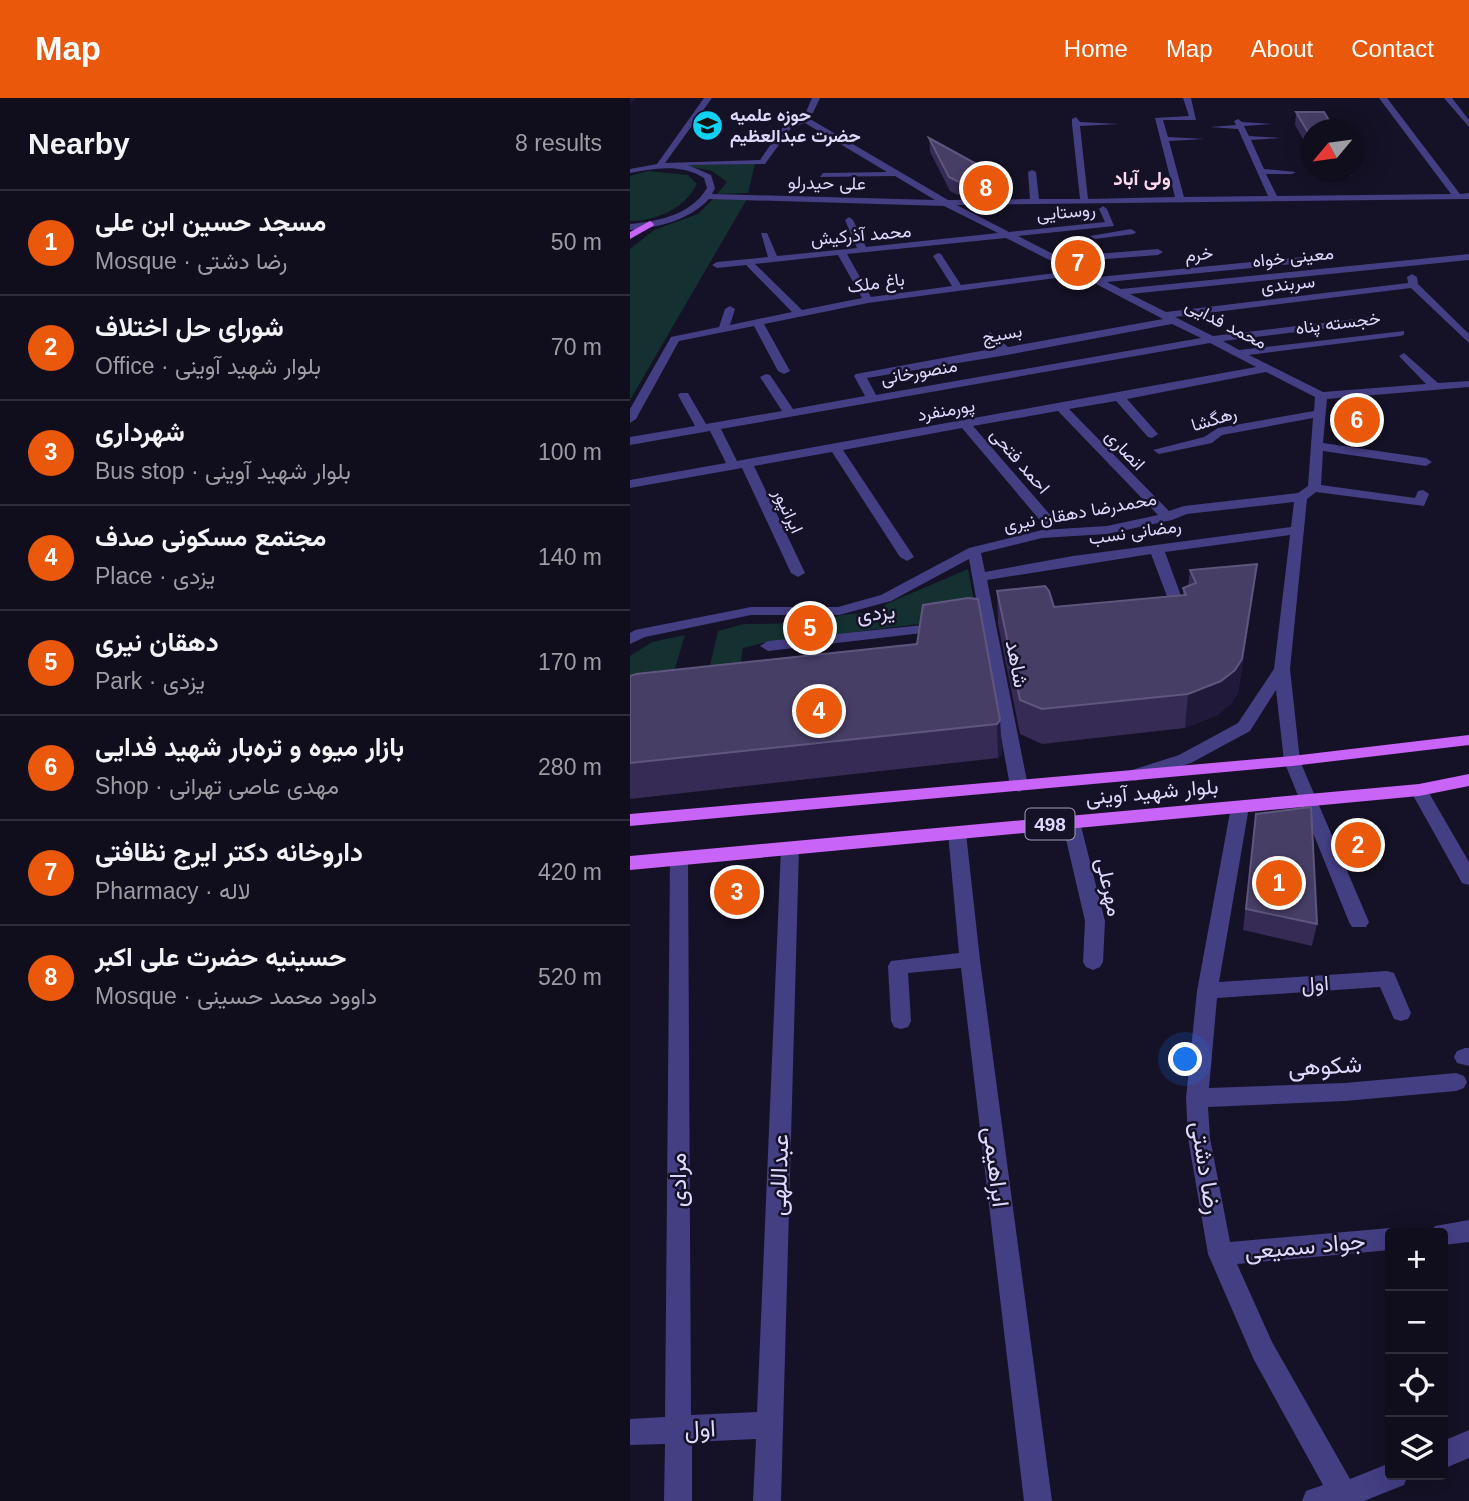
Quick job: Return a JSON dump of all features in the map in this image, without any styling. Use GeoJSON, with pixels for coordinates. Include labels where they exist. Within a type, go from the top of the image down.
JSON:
{"type":"FeatureCollection","features":[{"type":"Feature","properties":{"kind":"main road"},"geometry":{"type":"LineString","coordinates":[[630,236],[650,224]]}},
{"type":"Feature","properties":{"kind":"main road","name":"بلوار شهید آوینی"},"geometry":{"type":"LineString","coordinates":[[630,820],[1292,761],[1469,740]]}},
{"type":"Feature","properties":{"kind":"main road","name":"بلوار شهید آوینی"},"geometry":{"type":"LineString","coordinates":[[630,863],[1419,790],[1469,780]]}},
{"type":"Feature","properties":{"kind":"street"},"geometry":{"type":"LineString","coordinates":[[660,165],[708,98]]}},
{"type":"Feature","properties":{"kind":"street"},"geometry":{"type":"LineString","coordinates":[[630,171],[698,160],[762,162],[788,127],[806,120],[816,98]]}},
{"type":"Feature","properties":{"kind":"street"},"geometry":{"type":"LineString","coordinates":[[1180,200],[1159,118],[1193,118],[1187,98]]}},
{"type":"Feature","properties":{"kind":"street"},"geometry":{"type":"LineString","coordinates":[[1383,98],[1457,196]]}},
{"type":"Feature","properties":{"kind":"street"},"geometry":{"type":"LineString","coordinates":[[1448,98],[1469,125]]}},
{"type":"Feature","properties":{"kind":"street"},"geometry":{"type":"LineString","coordinates":[[1460,98],[1469,110]]}},
{"type":"Feature","properties":{"kind":"street","name":"محمد فدایی"},"geometry":{"type":"LineString","coordinates":[[806,120],[946,203],[1321,396]]}},
{"type":"Feature","properties":{"kind":"street"},"geometry":{"type":"LineString","coordinates":[[1084,201],[1076,122],[1115,124]]}},
{"type":"Feature","properties":{"kind":"street"},"geometry":{"type":"LineString","coordinates":[[1239,124],[1256,150],[1260,172],[1274,199]]}},
{"type":"Feature","properties":{"kind":"street"},"geometry":{"type":"LineString","coordinates":[[1214,127],[1268,124]]}},
{"type":"Feature","properties":{"kind":"street"},"geometry":{"type":"LineString","coordinates":[[1246,138],[1277,138]]}},
{"type":"Feature","properties":{"kind":"street"},"geometry":{"type":"LineString","coordinates":[[1164,139],[1201,139]]}},
{"type":"Feature","properties":{"kind":"street"},"geometry":{"type":"LineString","coordinates":[[630,227],[650,224],[687,211],[706,196],[711,188],[708,177],[702,173],[687,168],[660,165]]}},
{"type":"Feature","properties":{"kind":"street"},"geometry":{"type":"LineString","coordinates":[[1032,172],[1035,202]]}},
{"type":"Feature","properties":{"kind":"street"},"geometry":{"type":"LineString","coordinates":[[1260,172],[1292,172]]}},
{"type":"Feature","properties":{"kind":"street"},"geometry":{"type":"LineString","coordinates":[[822,175],[896,174]]}},
{"type":"Feature","properties":{"kind":"street","name":"علی حیدرلو"},"geometry":{"type":"LineString","coordinates":[[706,196],[946,203],[1469,196]]}},
{"type":"Feature","properties":{"kind":"street"},"geometry":{"type":"LineString","coordinates":[[833,213],[834,198]]}},
{"type":"Feature","properties":{"kind":"street","name":"روستایی"},"geometry":{"type":"LineString","coordinates":[[1007,233],[1111,224],[1103,209]]}},
{"type":"Feature","properties":{"kind":"street"},"geometry":{"type":"LineString","coordinates":[[849,219],[863,251]]}},
{"type":"Feature","properties":{"kind":"street"},"geometry":{"type":"LineString","coordinates":[[1026,242],[1130,232]]}},
{"type":"Feature","properties":{"kind":"street","name":"محمد آذرکیش"},"geometry":{"type":"LineString","coordinates":[[717,265],[1007,233]]}},
{"type":"Feature","properties":{"kind":"street"},"geometry":{"type":"LineString","coordinates":[[764,235],[774,260]]}},
{"type":"Feature","properties":{"kind":"street"},"geometry":{"type":"LineString","coordinates":[[1444,250],[1454,259]]}},
{"type":"Feature","properties":{"kind":"street"},"geometry":{"type":"LineString","coordinates":[[841,252],[868,300]]}},
{"type":"Feature","properties":{"kind":"street"},"geometry":{"type":"LineString","coordinates":[[1060,260],[1158,252]]}},
{"type":"Feature","properties":{"kind":"street"},"geometry":{"type":"LineString","coordinates":[[939,256],[958,290]]}},
{"type":"Feature","properties":{"kind":"street","name":"معینی خواه"},"geometry":{"type":"LineString","coordinates":[[1120,292],[1382,261],[1469,257]]}},
{"type":"Feature","properties":{"kind":"street","name":"خرم"},"geometry":{"type":"LineString","coordinates":[[1098,280],[1303,260]]}},
{"type":"Feature","properties":{"kind":"street"},"geometry":{"type":"LineString","coordinates":[[748,262],[799,313]]}},
{"type":"Feature","properties":{"kind":"street","name":"باغ ملک"},"geometry":{"type":"LineString","coordinates":[[630,419],[675,339],[868,300],[1084,272]]}},
{"type":"Feature","properties":{"kind":"street","name":"سربندی"},"geometry":{"type":"LineString","coordinates":[[1171,318],[1413,281],[1469,340]]}},
{"type":"Feature","properties":{"kind":"street"},"geometry":{"type":"LineString","coordinates":[[723,330],[730,309]]}},
{"type":"Feature","properties":{"kind":"street","name":"بسیج"},"geometry":{"type":"LineString","coordinates":[[872,398],[860,376],[1007,352],[1171,318]]}},
{"type":"Feature","properties":{"kind":"street","name":"منصورخانی"},"geometry":{"type":"LineString","coordinates":[[630,441],[1214,339],[1372,320]]}},
{"type":"Feature","properties":{"kind":"street"},"geometry":{"type":"LineString","coordinates":[[758,323],[784,371]]}},
{"type":"Feature","properties":{"kind":"street","name":"خجسته پناه"},"geometry":{"type":"LineString","coordinates":[[1238,353],[1400,333]]}},
{"type":"Feature","properties":{"kind":"street"},"geometry":{"type":"LineString","coordinates":[[990,335],[1007,352]]}},
{"type":"Feature","properties":{"kind":"street"},"geometry":{"type":"LineString","coordinates":[[1404,356],[1434,386]]}},
{"type":"Feature","properties":{"kind":"street","name":"پورمنفرد"},"geometry":{"type":"LineString","coordinates":[[630,484],[1268,368]]}},
{"type":"Feature","properties":{"kind":"street"},"geometry":{"type":"LineString","coordinates":[[766,377],[790,414]]}},
{"type":"Feature","properties":{"kind":"street"},"geometry":{"type":"LineString","coordinates":[[1314,488],[1321,396],[1469,384]]}},
{"type":"Feature","properties":{"kind":"street","name":"ایرانپور"},"geometry":{"type":"LineString","coordinates":[[684,394],[739,464],[798,573]]}},
{"type":"Feature","properties":{"kind":"street"},"geometry":{"type":"LineString","coordinates":[[1119,397],[1152,434]]}},
{"type":"Feature","properties":{"kind":"street","name":"انصاری"},"geometry":{"type":"LineString","coordinates":[[1059,406],[1167,517]]}},
{"type":"Feature","properties":{"kind":"street","name":"رهگشا"},"geometry":{"type":"LineString","coordinates":[[1159,450],[1208,440],[1218,432],[1320,413]]}},
{"type":"Feature","properties":{"kind":"street","name":"احمد فتحی"},"geometry":{"type":"LineString","coordinates":[[965,424],[1048,521]]}},
{"type":"Feature","properties":{"kind":"street"},"geometry":{"type":"LineString","coordinates":[[1317,446],[1426,462]]}},
{"type":"Feature","properties":{"kind":"street"},"geometry":{"type":"LineString","coordinates":[[835,447],[907,556]]}},
{"type":"Feature","properties":{"kind":"street"},"geometry":{"type":"LineString","coordinates":[[1359,922],[1292,761],[1282,669],[1296,530],[1301,497],[1314,488],[1419,503],[1423,494]]}},
{"type":"Feature","properties":{"kind":"street","name":"محمدرضا دهقان نیری"},"geometry":{"type":"LineString","coordinates":[[630,639],[640,633],[751,611],[839,611],[886,598],[974,551],[1042,534],[1107,530],[1167,517],[1184,510],[1301,497]]}},
{"type":"Feature","properties":{"kind":"street","name":"رمضانی نسب"},"geometry":{"type":"LineString","coordinates":[[979,578],[1042,574],[1157,550],[1296,530]]}},
{"type":"Feature","properties":{"kind":"street"},"geometry":{"type":"LineString","coordinates":[[1157,550],[1181,615]]}},
{"type":"Feature","properties":{"kind":"street","name":"شاهد"},"geometry":{"type":"LineString","coordinates":[[974,551],[979,578],[974,623],[1019,786]]}},
{"type":"Feature","properties":{"kind":"street","name":"یزدی"},"geometry":{"type":"LineString","coordinates":[[768,646],[974,623]]}},
{"type":"Feature","properties":{"kind":"street"},"geometry":{"type":"LineString","coordinates":[[1131,776],[1185,759],[1244,726],[1282,669]]}},
{"type":"Feature","properties":{"kind":"street"},"geometry":{"type":"LineString","coordinates":[[1419,790],[1468,876]]}},
{"type":"Feature","properties":{"kind":"street","name":"رضا دشتی"},"geometry":{"type":"LineString","coordinates":[[1240,807],[1207,991],[1197,1098],[1199,1138],[1220,1254],[1263,1350],[1346,1498]]}},
{"type":"Feature","properties":{"kind":"street","name":"مهرعلی"},"geometry":{"type":"LineString","coordinates":[[1071,822],[1095,920],[1093,962]]}},
{"type":"Feature","properties":{"kind":"street","name":"ابراهیمی"},"geometry":{"type":"LineString","coordinates":[[957,833],[970,960],[1038,1501]]}},
{"type":"Feature","properties":{"kind":"street","name":"عبداللهی"},"geometry":{"type":"LineString","coordinates":[[767,1501],[790,848]]}},
{"type":"Feature","properties":{"kind":"street","name":"مرادی"},"geometry":{"type":"LineString","coordinates":[[678,1501],[679,858]]}},
{"type":"Feature","properties":{"kind":"street"},"geometry":{"type":"LineString","coordinates":[[901,1021],[898,966],[970,960]]}},
{"type":"Feature","properties":{"kind":"street","name":"اول"},"geometry":{"type":"LineString","coordinates":[[1207,991],[1387,979],[1401,1013]]}},
{"type":"Feature","properties":{"kind":"street","name":"شکوهی"},"geometry":{"type":"LineString","coordinates":[[1197,1098],[1345,1093],[1455,1082]]}},
{"type":"Feature","properties":{"kind":"street"},"geometry":{"type":"LineString","coordinates":[[1448,1233],[1469,1231]]}},
{"type":"Feature","properties":{"kind":"street","name":"جواد سمیعی"},"geometry":{"type":"LineString","coordinates":[[1220,1254],[1385,1238]]}},
{"type":"Feature","properties":{"kind":"street","name":"اول"},"geometry":{"type":"LineString","coordinates":[[630,1432],[770,1425]]}},
{"type":"Feature","properties":{"kind":"street"},"geometry":{"type":"LineString","coordinates":[[1448,1453],[1469,1444]]}},
{"type":"Feature","properties":{"kind":"street"},"geometry":{"type":"LineString","coordinates":[[1316,1501],[1346,1498],[1385,1479]]}},
{"type":"Feature","properties":{"kind":"green space"},"geometry":{"type":"Polygon","coordinates":[[[755,164],[748,193],[717,194],[727,182],[712,171],[681,165],[755,164]]]}},
{"type":"Feature","properties":{"kind":"green space"},"geometry":{"type":"Polygon","coordinates":[[[648,171],[688,175],[697,184],[685,200],[669,212],[650,219],[630,221],[630,176],[648,171]]]}},
{"type":"Feature","properties":{"kind":"green space"},"geometry":{"type":"Polygon","coordinates":[[[714,198],[747,199],[630,400],[630,249],[654,230],[698,214],[714,198]]]}},
{"type":"Feature","properties":{"kind":"green space"},"geometry":{"type":"Polygon","coordinates":[[[968,569],[977,617],[763,643],[743,648],[737,687],[705,686],[718,631],[744,624],[821,623],[841,615],[877,612],[886,604],[968,569]]]}},
{"type":"Feature","properties":{"kind":"green space"},"geometry":{"type":"Polygon","coordinates":[[[685,635],[668,692],[630,700],[630,656],[652,642],[685,635]]]}},
{"type":"Feature","properties":{"kind":"building"},"geometry":{"type":"Polygon","coordinates":[[[1296,112],[1324,112],[1328,119],[1301,119],[1296,112]]]}},
{"type":"Feature","properties":{"kind":"building"},"geometry":{"type":"Polygon","coordinates":[[[929,138],[1009,182],[957,181],[949,177],[929,138]]]}},
{"type":"Feature","properties":{"kind":"building"},"geometry":{"type":"Polygon","coordinates":[[[1257,564],[1242,659],[1235,670],[1221,681],[1188,694],[1042,709],[1020,700],[997,591],[1045,586],[1054,607],[1186,595],[1183,588],[1196,583],[1190,570],[1257,564]]]}},
{"type":"Feature","properties":{"kind":"building"},"geometry":{"type":"Polygon","coordinates":[[[978,599],[1000,720],[997,724],[630,763],[630,676],[917,644],[923,605],[978,599]]]}},
{"type":"Feature","properties":{"kind":"building"},"geometry":{"type":"Polygon","coordinates":[[[1311,807],[1317,924],[1246,909],[1256,814],[1311,807]]]}},
{"type":"Feature","properties":{"kind":"place","name":"حوزه علمیه حضرت عبدالعظیم"},"geometry":{"type":"Point","coordinates":[707,125]}},
{"type":"Feature","properties":{"kind":"place","name":"حسینیه حضرت علی اکبر"},"geometry":{"type":"Point","coordinates":[986,188]}},
{"type":"Feature","properties":{"kind":"place","name":"داروخانه دکتر ایرج نظافتی"},"geometry":{"type":"Point","coordinates":[1078,263]}},
{"type":"Feature","properties":{"kind":"place","name":"بازار میوه و تره‌بار شهید فدایی"},"geometry":{"type":"Point","coordinates":[1357,420]}},
{"type":"Feature","properties":{"kind":"place","name":"دهقان نیری"},"geometry":{"type":"Point","coordinates":[810,628]}},
{"type":"Feature","properties":{"kind":"place","name":"مجتمع مسکونی صدف"},"geometry":{"type":"Point","coordinates":[819,711]}},
{"type":"Feature","properties":{"kind":"place","name":"شورای حل اختلاف"},"geometry":{"type":"Point","coordinates":[1358,845]}},
{"type":"Feature","properties":{"kind":"place","name":"مسجد حسین ابن علی"},"geometry":{"type":"Point","coordinates":[1279,883]}},
{"type":"Feature","properties":{"kind":"place","name":"شهرداری"},"geometry":{"type":"Point","coordinates":[737,892]}},
{"type":"Feature","properties":{"kind":"district","name":"ولی آباد"},"geometry":{"type":"Point","coordinates":[1142,178]}}]}
